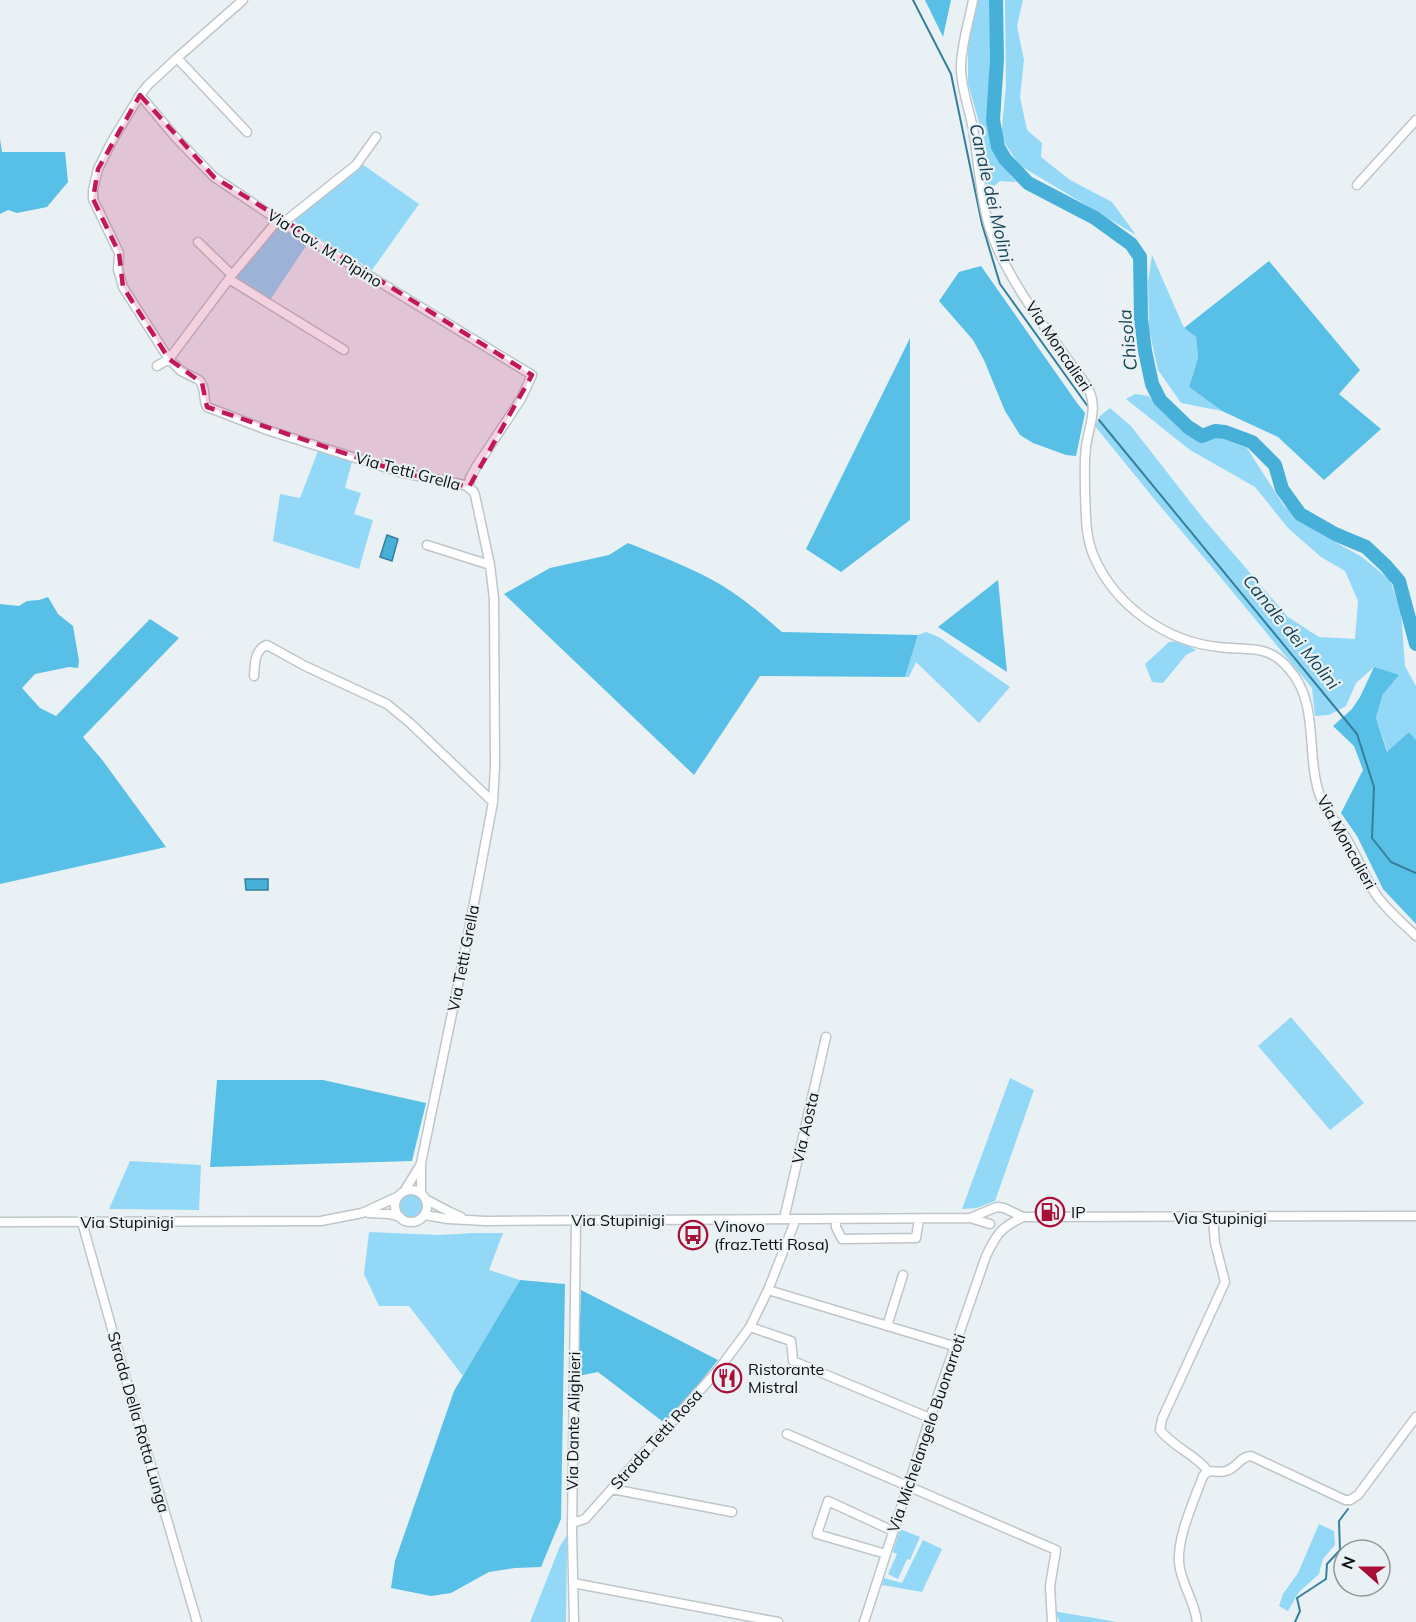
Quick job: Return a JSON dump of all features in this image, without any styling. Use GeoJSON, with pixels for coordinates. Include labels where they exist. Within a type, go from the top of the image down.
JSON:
{"type":"FeatureCollection","features":[{"type":"Feature","properties":{"kind":"street","name":"Via Tetti Grella"},"geometry":{"type":"LineString","coordinates":[[243,0],[177,58],[140,95],[116,133],[98,169],[93,199],[119,253],[118,269],[123,287],[169,359],[176,367],[202,383],[206,405],[267,430],[403,473],[459,483],[469,488],[475,495],[490,565],[494,610],[495,765],[493,802],[421,1163],[421,1192]]}},
{"type":"Feature","properties":{"kind":"street","name":"Via Moncalieri"},"geometry":{"type":"LineString","coordinates":[[973,0],[961,69],[988,224],[1002,259],[1020,290],[1093,396],[1094,408],[1084,465],[1087,532],[1094,557],[1105,578],[1121,597],[1152,623],[1174,635],[1197,643],[1220,648],[1259,649],[1276,656],[1289,668],[1305,696],[1317,786],[1324,805],[1357,856],[1376,895],[1389,911],[1416,936]]}},
{"type":"Feature","properties":{"kind":"street"},"geometry":{"type":"LineString","coordinates":[[177,58],[247,132]]}},
{"type":"Feature","properties":{"kind":"street","name":"Via Cav. M. Pipino"},"geometry":{"type":"LineString","coordinates":[[140,95],[176,138],[214,177],[281,222],[532,375],[521,399],[476,467],[470,478],[469,488]]}},
{"type":"Feature","properties":{"kind":"street"},"geometry":{"type":"LineString","coordinates":[[1357,185],[1416,120]]}},
{"type":"Feature","properties":{"kind":"street"},"geometry":{"type":"LineString","coordinates":[[157,366],[169,359],[230,277],[281,222],[356,165],[376,137]]}},
{"type":"Feature","properties":{"kind":"street"},"geometry":{"type":"LineString","coordinates":[[198,242],[230,277],[344,350]]}},
{"type":"Feature","properties":{"kind":"street"},"geometry":{"type":"LineString","coordinates":[[427,545],[490,565]]}},
{"type":"Feature","properties":{"kind":"street"},"geometry":{"type":"LineString","coordinates":[[254,676],[257,653],[260,648],[267,645],[305,666],[387,704],[411,723],[493,802]]}},
{"type":"Feature","properties":{"kind":"street","name":"Via Aosta"},"geometry":{"type":"LineString","coordinates":[[784,1219],[826,1037]]}},
{"type":"Feature","properties":{"kind":"street","name":"Via Tetti Grella"},"geometry":{"type":"LineString","coordinates":[[405,1190],[421,1163]]}},
{"type":"Feature","properties":{"kind":"street"},"geometry":{"type":"LineString","coordinates":[[405,1190],[421,1192]]}},
{"type":"Feature","properties":{"kind":"street","name":"Via Stupinigi"},"geometry":{"type":"LineString","coordinates":[[362,1214],[397,1197],[405,1190]]}},
{"type":"Feature","properties":{"kind":"street","name":"Via Stupinigi"},"geometry":{"type":"LineString","coordinates":[[421,1192],[427,1200],[450,1212],[473,1220]]}},
{"type":"Feature","properties":{"kind":"street"},"geometry":{"type":"LineString","coordinates":[[397,1197],[395,1208],[400,1217]]}},
{"type":"Feature","properties":{"kind":"street"},"geometry":{"type":"LineString","coordinates":[[425,1215],[427,1200]]}},
{"type":"Feature","properties":{"kind":"street"},"geometry":{"type":"LineString","coordinates":[[1001,1207],[1007,1210],[1010,1217],[1005,1226],[999,1229],[991,1225],[988,1217],[991,1210],[1001,1207]]}},
{"type":"Feature","properties":{"kind":"street","name":"Via Stupinigi"},"geometry":{"type":"LineString","coordinates":[[970,1218],[991,1210]]}},
{"type":"Feature","properties":{"kind":"street","name":"Via Stupinigi"},"geometry":{"type":"LineString","coordinates":[[1007,1210],[1023,1218]]}},
{"type":"Feature","properties":{"kind":"street","name":"Via Stupinigi"},"geometry":{"type":"LineString","coordinates":[[0,1222],[310,1222],[362,1214],[389,1214],[410,1222],[421,1219],[425,1215],[473,1220],[970,1218],[991,1225]]}},
{"type":"Feature","properties":{"kind":"street","name":"Via Stupinigi"},"geometry":{"type":"LineString","coordinates":[[1005,1226],[1023,1218],[1416,1216]]}},
{"type":"Feature","properties":{"kind":"street"},"geometry":{"type":"LineString","coordinates":[[1214,1218],[1215,1243],[1225,1282],[1162,1419],[1160,1430],[1167,1439],[1195,1458],[1208,1471],[1229,1470],[1243,1457],[1251,1456],[1345,1500],[1350,1500],[1358,1496],[1416,1417]]}},
{"type":"Feature","properties":{"kind":"street","name":"Strada Tetti Rosa"},"geometry":{"type":"LineString","coordinates":[[572,1523],[585,1519],[719,1370],[750,1327],[768,1290],[796,1219]]}},
{"type":"Feature","properties":{"kind":"street"},"geometry":{"type":"LineString","coordinates":[[836,1219],[836,1227],[842,1239],[916,1238],[919,1219]]}},
{"type":"Feature","properties":{"kind":"street","name":"Via Dante Alighieri"},"geometry":{"type":"LineString","coordinates":[[574,1622],[572,1523],[576,1220]]}},
{"type":"Feature","properties":{"kind":"street","name":"Strada Della Rotta Lunga"},"geometry":{"type":"LineString","coordinates":[[82,1222],[197,1622]]}},
{"type":"Feature","properties":{"kind":"street","name":"Via Michelangelo Buonarroti"},"geometry":{"type":"LineString","coordinates":[[990,1246],[991,1225]]}},
{"type":"Feature","properties":{"kind":"street","name":"Via Michelangelo Buonarroti"},"geometry":{"type":"LineString","coordinates":[[864,1622],[954,1346],[986,1256],[990,1246],[1005,1226]]}},
{"type":"Feature","properties":{"kind":"street"},"geometry":{"type":"LineString","coordinates":[[887,1326],[903,1275]]}},
{"type":"Feature","properties":{"kind":"street"},"geometry":{"type":"LineString","coordinates":[[768,1290],[954,1346]]}},
{"type":"Feature","properties":{"kind":"street"},"geometry":{"type":"LineString","coordinates":[[750,1327],[791,1341],[793,1360],[930,1418]]}},
{"type":"Feature","properties":{"kind":"street"},"geometry":{"type":"LineString","coordinates":[[787,1434],[1056,1550],[1050,1586],[1052,1622]]}},
{"type":"Feature","properties":{"kind":"street"},"geometry":{"type":"LineString","coordinates":[[1197,1622],[1194,1606],[1180,1571],[1178,1556],[1184,1529],[1203,1476],[1208,1471]]}},
{"type":"Feature","properties":{"kind":"street"},"geometry":{"type":"LineString","coordinates":[[612,1489],[732,1512]]}},
{"type":"Feature","properties":{"kind":"street"},"geometry":{"type":"LineString","coordinates":[[886,1554],[817,1534],[828,1502],[893,1531]]}},
{"type":"Feature","properties":{"kind":"street"},"geometry":{"type":"LineString","coordinates":[[573,1583],[777,1622]]}},
{"type":"Feature","properties":{"kind":"highlighted area"},"geometry":{"type":"Polygon","coordinates":[[[140,95],[214,177],[532,375],[469,487],[403,473],[207,407],[202,383],[169,359],[123,287],[119,253],[93,199],[98,169],[140,95]]]}},
{"type":"Feature","properties":{"kind":"shaded area"},"geometry":{"type":"Polygon","coordinates":[[[925,0],[951,0],[943,37],[925,0]]]}},
{"type":"Feature","properties":{"kind":"shaded area"},"geometry":{"type":"Polygon","coordinates":[[[977,0],[992,0],[988,120],[993,153],[1016,182],[1000,181],[988,191],[982,162],[980,126],[968,83],[968,49],[977,0]]]}},
{"type":"Feature","properties":{"kind":"shaded area"},"geometry":{"type":"Polygon","coordinates":[[[1005,0],[1023,0],[1017,26],[1024,60],[1020,97],[1027,130],[1042,143],[1041,157],[1070,180],[1112,202],[1136,235],[1019,165],[1001,137],[1006,86],[1005,0]]]}},
{"type":"Feature","properties":{"kind":"shaded area"},"geometry":{"type":"Polygon","coordinates":[[[0,139],[2,152],[65,152],[68,182],[47,207],[17,213],[8,210],[0,214],[0,139]]]}},
{"type":"Feature","properties":{"kind":"shaded area"},"geometry":{"type":"Polygon","coordinates":[[[362,164],[419,204],[372,270],[299,226],[293,219],[362,164]]]}},
{"type":"Feature","properties":{"kind":"shaded area"},"geometry":{"type":"Polygon","coordinates":[[[278,223],[308,243],[270,300],[236,277],[278,223]]]}},
{"type":"Feature","properties":{"kind":"shaded area"},"geometry":{"type":"Polygon","coordinates":[[[1152,255],[1184,328],[1196,337],[1198,358],[1189,387],[1222,411],[1181,403],[1158,370],[1149,329],[1148,282],[1152,255]]]}},
{"type":"Feature","properties":{"kind":"shaded area"},"geometry":{"type":"Polygon","coordinates":[[[1269,261],[1360,370],[1339,394],[1381,429],[1324,480],[1278,437],[1222,411],[1189,387],[1198,358],[1196,337],[1184,328],[1269,261]]]}},
{"type":"Feature","properties":{"kind":"shaded area"},"geometry":{"type":"Polygon","coordinates":[[[981,266],[1085,413],[1076,456],[1066,455],[1033,443],[1020,435],[1005,411],[984,360],[973,340],[939,301],[959,272],[981,266]]]}},
{"type":"Feature","properties":{"kind":"shaded area"},"geometry":{"type":"Polygon","coordinates":[[[910,338],[910,520],[841,572],[806,549],[910,338]]]}},
{"type":"Feature","properties":{"kind":"shaded area"},"geometry":{"type":"Polygon","coordinates":[[[1135,394],[1148,396],[1187,432],[1202,439],[1217,436],[1247,448],[1284,506],[1319,533],[1362,557],[1390,580],[1401,612],[1405,666],[1416,686],[1416,740],[1409,732],[1388,753],[1376,718],[1383,694],[1374,667],[1356,683],[1346,706],[1329,715],[1315,716],[1312,688],[1095,426],[1100,416],[1110,408],[1131,426],[1202,517],[1288,617],[1319,637],[1355,639],[1358,601],[1345,571],[1321,557],[1288,528],[1255,487],[1190,450],[1126,399],[1135,394]]]}},
{"type":"Feature","properties":{"kind":"shaded area"},"geometry":{"type":"Polygon","coordinates":[[[318,451],[352,462],[345,488],[361,493],[354,514],[373,520],[359,569],[273,541],[280,494],[300,498],[318,451]]]}},
{"type":"Feature","properties":{"kind":"shaded area"},"geometry":{"type":"Polygon","coordinates":[[[387,535],[398,539],[392,561],[380,557],[387,535]]]}},
{"type":"Feature","properties":{"kind":"shaded area"},"geometry":{"type":"Polygon","coordinates":[[[628,543],[688,568],[723,586],[739,596],[782,632],[918,635],[905,677],[760,676],[694,775],[504,594],[550,568],[609,555],[628,543]]]}},
{"type":"Feature","properties":{"kind":"shaded area"},"geometry":{"type":"Polygon","coordinates":[[[998,580],[1007,672],[938,627],[998,580]]]}},
{"type":"Feature","properties":{"kind":"shaded area"},"geometry":{"type":"Polygon","coordinates":[[[48,597],[58,614],[73,626],[79,661],[78,668],[69,667],[35,674],[22,688],[40,708],[56,716],[150,619],[179,638],[83,737],[166,847],[0,884],[0,604],[19,606],[27,601],[48,597]]]}},
{"type":"Feature","properties":{"kind":"shaded area"},"geometry":{"type":"Polygon","coordinates":[[[926,632],[939,637],[1010,687],[979,723],[916,662],[909,677],[905,677],[918,635],[926,632]]]}},
{"type":"Feature","properties":{"kind":"shaded area"},"geometry":{"type":"Polygon","coordinates":[[[1181,641],[1196,650],[1186,655],[1163,683],[1152,682],[1145,664],[1169,642],[1181,641]]]}},
{"type":"Feature","properties":{"kind":"shaded area"},"geometry":{"type":"Polygon","coordinates":[[[1374,667],[1399,675],[1383,694],[1376,718],[1387,752],[1409,732],[1416,740],[1416,924],[1383,889],[1357,836],[1341,813],[1363,770],[1354,746],[1333,726],[1352,709],[1374,667]]]}},
{"type":"Feature","properties":{"kind":"shaded area"},"geometry":{"type":"Polygon","coordinates":[[[245,879],[268,879],[268,890],[246,890],[245,879]]]}},
{"type":"Feature","properties":{"kind":"shaded area"},"geometry":{"type":"Polygon","coordinates":[[[1291,1017],[1364,1103],[1330,1130],[1258,1046],[1291,1017]]]}},
{"type":"Feature","properties":{"kind":"shaded area"},"geometry":{"type":"Polygon","coordinates":[[[1010,1078],[1034,1090],[995,1201],[977,1208],[962,1209],[1010,1078]]]}},
{"type":"Feature","properties":{"kind":"shaded area"},"geometry":{"type":"Polygon","coordinates":[[[217,1080],[323,1080],[426,1103],[412,1161],[210,1167],[217,1080]]]}},
{"type":"Feature","properties":{"kind":"shaded area"},"geometry":{"type":"Polygon","coordinates":[[[130,1161],[201,1165],[199,1210],[109,1209],[130,1161]]]}},
{"type":"Feature","properties":{"kind":"shaded area"},"geometry":{"type":"Polygon","coordinates":[[[411,1195],[419,1198],[422,1206],[419,1214],[411,1217],[403,1214],[400,1206],[403,1198],[411,1195]]]}},
{"type":"Feature","properties":{"kind":"shaded area"},"geometry":{"type":"Polygon","coordinates":[[[369,1232],[439,1235],[503,1233],[489,1270],[520,1280],[463,1376],[409,1306],[379,1306],[364,1274],[369,1232]]]}},
{"type":"Feature","properties":{"kind":"shaded area"},"geometry":{"type":"Polygon","coordinates":[[[520,1280],[565,1284],[561,1519],[541,1567],[489,1572],[451,1593],[431,1596],[391,1588],[395,1561],[454,1391],[520,1280]]]}},
{"type":"Feature","properties":{"kind":"shaded area"},"geometry":{"type":"Polygon","coordinates":[[[581,1290],[718,1360],[666,1424],[598,1372],[578,1376],[581,1290]]]}},
{"type":"Feature","properties":{"kind":"shaded area"},"geometry":{"type":"Polygon","coordinates":[[[1319,1524],[1334,1531],[1332,1548],[1323,1559],[1319,1574],[1299,1592],[1288,1611],[1279,1606],[1283,1594],[1298,1573],[1319,1524]]]}},
{"type":"Feature","properties":{"kind":"shaded area"},"geometry":{"type":"Polygon","coordinates":[[[900,1529],[920,1537],[910,1560],[907,1559],[898,1579],[888,1574],[897,1554],[893,1552],[900,1529]]]}},
{"type":"Feature","properties":{"kind":"shaded area"},"geometry":{"type":"Polygon","coordinates":[[[567,1535],[566,1622],[530,1622],[560,1546],[567,1535]]]}},
{"type":"Feature","properties":{"kind":"shaded area"},"geometry":{"type":"Polygon","coordinates":[[[923,1540],[942,1549],[922,1592],[882,1585],[884,1578],[902,1583],[923,1540]]]}},
{"type":"Feature","properties":{"kind":"shaded area"},"geometry":{"type":"Polygon","coordinates":[[[1053,1611],[1117,1622],[1059,1622],[1053,1611]]]}},
{"type":"Feature","properties":{"kind":"waterway","name":"Canale dei Molini"},"geometry":{"type":"LineString","coordinates":[[913,0],[951,74],[982,224],[1000,284],[1089,408]]}},
{"type":"Feature","properties":{"kind":"waterway","name":"Chisola"},"geometry":{"type":"LineString","coordinates":[[996,0],[997,59],[993,120],[998,147],[1005,159],[1028,183],[1095,218],[1131,244],[1140,257],[1141,319],[1145,351],[1152,384],[1160,400],[1188,427],[1202,436],[1215,431],[1225,432],[1252,442],[1275,465],[1282,489],[1300,514],[1335,534],[1366,547],[1386,566],[1399,581],[1416,644]]}},
{"type":"Feature","properties":{"kind":"waterway","name":"Canale dei Molini"},"geometry":{"type":"LineString","coordinates":[[1099,420],[1357,734],[1374,787],[1372,838],[1391,862],[1416,873]]}},
{"type":"Feature","properties":{"kind":"waterway"},"geometry":{"type":"LineString","coordinates":[[1295,1622],[1300,1611],[1297,1598],[1326,1579],[1327,1564],[1340,1550],[1339,1521],[1348,1509]]}},
{"type":"Feature","properties":{"kind":"place","name":"IP"},"geometry":{"type":"Point","coordinates":[1050,1212]}},
{"type":"Feature","properties":{"kind":"place","name":"Vinovo (fraz.Tetti Rosa)"},"geometry":{"type":"Point","coordinates":[693,1235]}},
{"type":"Feature","properties":{"kind":"place","name":"Ristorante Mistral"},"geometry":{"type":"Point","coordinates":[727,1378]}}]}
